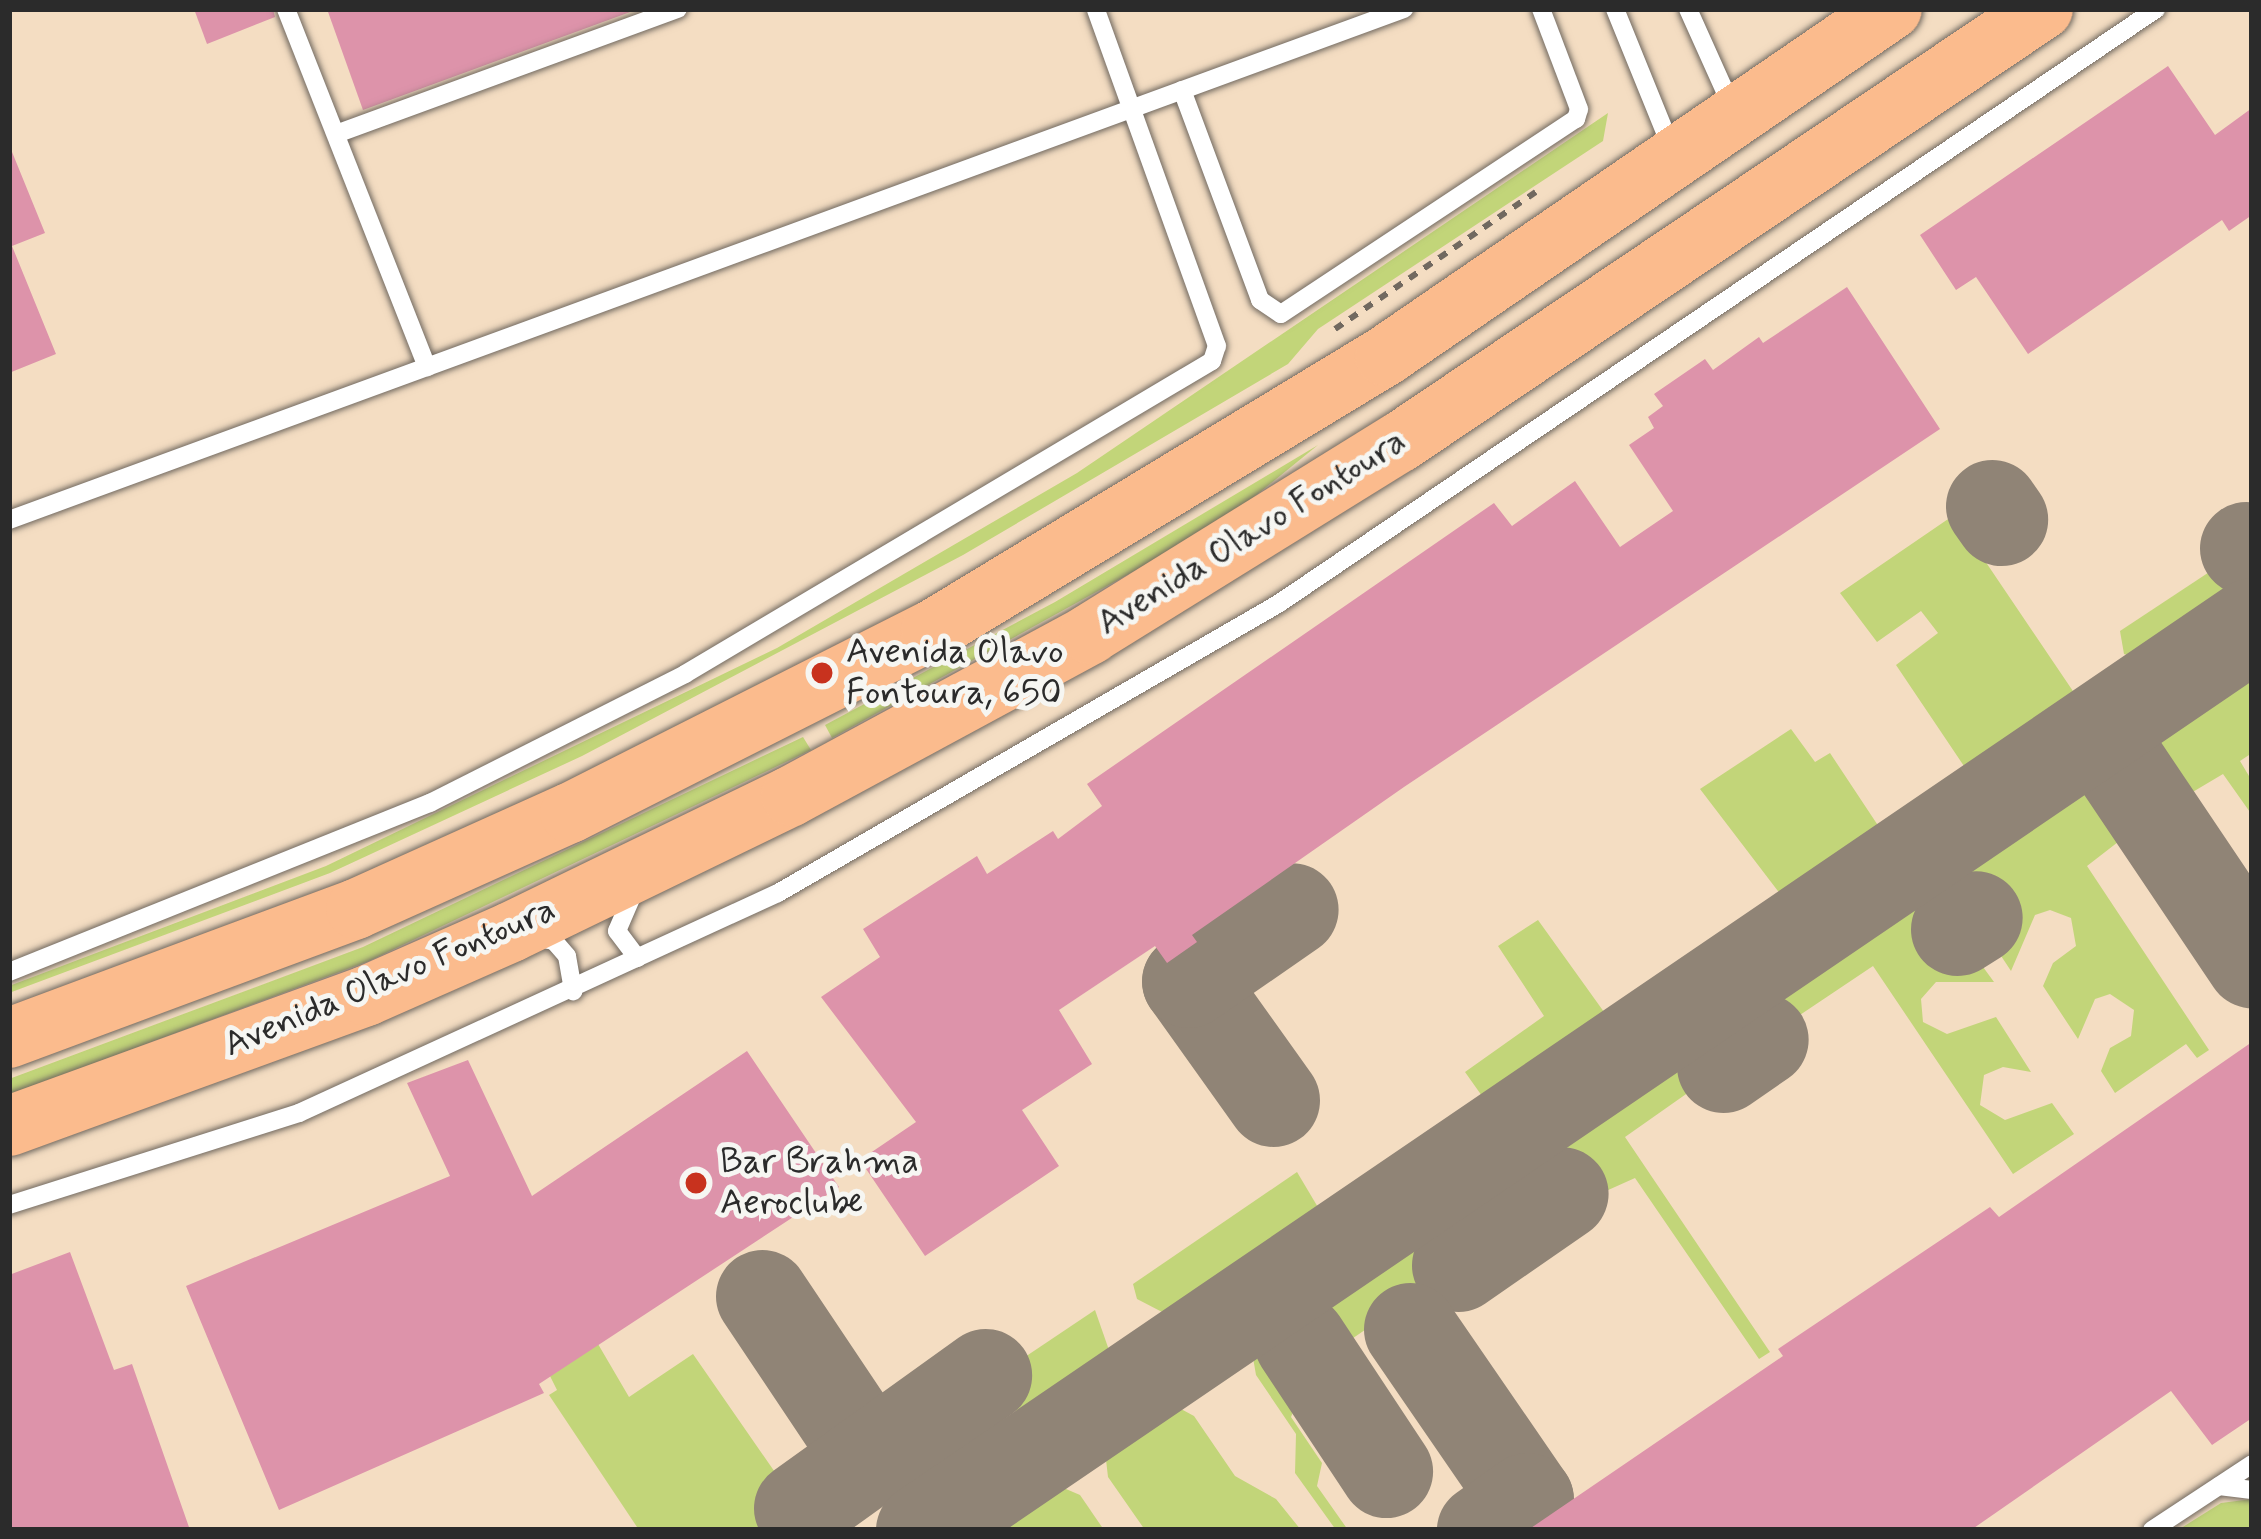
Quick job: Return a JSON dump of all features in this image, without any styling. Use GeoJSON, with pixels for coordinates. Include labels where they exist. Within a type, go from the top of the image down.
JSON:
{"type":"FeatureCollection","features":[{"type":"Feature","properties":{"kind":"main road"},"geometry":{"type":"LineString","coordinates":[[9,1038],[356,909],[829,686],[1162,496],[1892,9]]}},
{"type":"Feature","properties":{"kind":"main road"},"geometry":{"type":"LineString","coordinates":[[1916,9],[1919,46],[1952,70]]}},
{"type":"Feature","properties":{"kind":"main road","name":"Avenida Olavo Fontoura"},"geometry":{"type":"LineString","coordinates":[[9,1126],[366,996],[652,864],[907,735],[1228,552],[2043,9]]}},
{"type":"Feature","properties":{"kind":"main road"},"geometry":{"type":"LineString","coordinates":[[1809,67],[1843,83],[1843,143]]}},
{"type":"Feature","properties":{"kind":"lane"},"geometry":{"type":"LineString","coordinates":[[286,9],[427,367]]}},
{"type":"Feature","properties":{"kind":"lane"},"geometry":{"type":"LineString","coordinates":[[336,134],[678,9]]}},
{"type":"Feature","properties":{"kind":"lane"},"geometry":{"type":"LineString","coordinates":[[9,973],[430,803],[685,674],[1205,367],[1217,346],[1096,9]]}},
{"type":"Feature","properties":{"kind":"lane"},"geometry":{"type":"LineString","coordinates":[[9,520],[1405,9]]}},
{"type":"Feature","properties":{"kind":"lane"},"geometry":{"type":"LineString","coordinates":[[1182,90],[1259,300],[1281,314],[1576,119],[1579,109],[1541,9]]}},
{"type":"Feature","properties":{"kind":"lane"},"geometry":{"type":"LineString","coordinates":[[1615,9],[1676,157]]}},
{"type":"Feature","properties":{"kind":"lane"},"geometry":{"type":"LineString","coordinates":[[1688,9],[1736,116]]}},
{"type":"Feature","properties":{"kind":"lane"},"geometry":{"type":"LineString","coordinates":[[9,1205],[299,1113],[778,893],[1278,604],[2156,9]]}},
{"type":"Feature","properties":{"kind":"lane"},"geometry":{"type":"LineString","coordinates":[[637,958],[617,932],[652,864]]}},
{"type":"Feature","properties":{"kind":"lane"},"geometry":{"type":"LineString","coordinates":[[511,932],[554,941],[567,956],[573,991]]}},
{"type":"Feature","properties":{"kind":"lane"},"geometry":{"type":"LineString","coordinates":[[2152,1530],[2252,1464]]}},
{"type":"Feature","properties":{"kind":"lane"},"geometry":{"type":"LineString","coordinates":[[2219,1486],[2252,1490]]}},
{"type":"Feature","properties":{"kind":"green space"},"geometry":{"type":"Polygon","coordinates":[[[1608,113],[1603,141],[1318,329],[1288,364],[963,555],[582,756],[330,873],[9,993],[9,986],[326,866],[777,648],[1077,473],[1608,113]]]}},
{"type":"Feature","properties":{"kind":"green space"},"geometry":{"type":"Polygon","coordinates":[[[1318,445],[1223,522],[832,738],[825,725],[1055,602],[1318,445]]]}},
{"type":"Feature","properties":{"kind":"green space"},"geometry":{"type":"Polygon","coordinates":[[[1954,515],[2081,703],[1972,778],[1896,665],[1938,633],[1921,611],[1877,642],[1840,593],[1954,515]]]}},
{"type":"Feature","properties":{"kind":"green space"},"geometry":{"type":"Polygon","coordinates":[[[2232,557],[2252,573],[2252,595],[2149,662],[2124,654],[2120,631],[2232,557]]]}},
{"type":"Feature","properties":{"kind":"green space"},"geometry":{"type":"Polygon","coordinates":[[[2237,668],[2252,671],[2252,753],[2240,761],[2252,781],[2252,815],[2223,774],[2191,793],[2173,788],[2147,741],[2149,728],[2237,668]]]}},
{"type":"Feature","properties":{"kind":"green space"},"geometry":{"type":"Polygon","coordinates":[[[1791,729],[1815,762],[1830,753],[1881,830],[1879,840],[1784,899],[1700,789],[1791,729]]]}},
{"type":"Feature","properties":{"kind":"green space"},"geometry":{"type":"Polygon","coordinates":[[[803,737],[811,750],[369,961],[9,1095],[9,1079],[363,947],[803,737]]]}},
{"type":"Feature","properties":{"kind":"green space"},"geometry":{"type":"Polygon","coordinates":[[[2072,779],[2094,787],[2118,822],[2118,842],[2087,866],[2209,1050],[2197,1058],[2186,1044],[2115,1093],[2101,1071],[2110,1048],[2131,1036],[2134,1010],[2110,994],[2095,999],[2078,1039],[2043,986],[2053,963],[2076,946],[2071,918],[2050,910],[2035,915],[2011,971],[1947,874],[1953,858],[2072,779]]]}},
{"type":"Feature","properties":{"kind":"green space"},"geometry":{"type":"Polygon","coordinates":[[[1924,886],[1994,982],[1936,982],[1921,999],[1923,1022],[1947,1034],[1996,1017],[2031,1072],[2003,1067],[1984,1075],[1980,1105],[2005,1120],[2052,1103],[2074,1134],[2013,1174],[1873,966],[1782,1027],[1762,1024],[1754,1011],[1756,995],[1903,892],[1924,886]]]}},
{"type":"Feature","properties":{"kind":"green space"},"geometry":{"type":"Polygon","coordinates":[[[1538,920],[1604,1012],[1482,1096],[1465,1072],[1544,1016],[1498,946],[1538,920]]]}},
{"type":"Feature","properties":{"kind":"green space"},"geometry":{"type":"Polygon","coordinates":[[[1687,1043],[1709,1054],[1716,1073],[1625,1137],[1770,1352],[1759,1359],[1635,1178],[1577,1204],[1545,1166],[1553,1136],[1687,1043]]]}},
{"type":"Feature","properties":{"kind":"green space"},"geometry":{"type":"Polygon","coordinates":[[[1297,1172],[1319,1209],[1166,1314],[1137,1299],[1133,1284],[1297,1172]]]}},
{"type":"Feature","properties":{"kind":"green space"},"geometry":{"type":"Polygon","coordinates":[[[1415,1234],[1431,1236],[1455,1259],[1456,1296],[1395,1339],[1381,1319],[1337,1349],[1324,1324],[1324,1296],[1415,1234]]]}},
{"type":"Feature","properties":{"kind":"green space"},"geometry":{"type":"Polygon","coordinates":[[[1095,1310],[1110,1353],[1020,1416],[992,1379],[1095,1310]]]}},
{"type":"Feature","properties":{"kind":"green space"},"geometry":{"type":"Polygon","coordinates":[[[598,1344],[629,1397],[693,1354],[815,1530],[639,1530],[549,1395],[557,1390],[550,1376],[598,1344]]]}},
{"type":"Feature","properties":{"kind":"green space"},"geometry":{"type":"Polygon","coordinates":[[[1251,1346],[1288,1372],[1297,1402],[1291,1417],[1322,1463],[1317,1486],[1348,1530],[1336,1530],[1295,1473],[1296,1434],[1256,1375],[1251,1346]]]}},
{"type":"Feature","properties":{"kind":"green space"},"geometry":{"type":"Polygon","coordinates":[[[1168,1402],[1194,1416],[1235,1476],[1276,1499],[1301,1530],[1145,1530],[1108,1477],[1105,1451],[1168,1402]]]}},
{"type":"Feature","properties":{"kind":"green space"},"geometry":{"type":"Polygon","coordinates":[[[1052,1483],[1080,1495],[1104,1530],[1006,1530],[1010,1513],[1052,1483]]]}},
{"type":"Feature","properties":{"kind":"green space"},"geometry":{"type":"Polygon","coordinates":[[[2252,1499],[2252,1530],[2178,1530],[2221,1503],[2252,1499]]]}},
{"type":"Feature","properties":{"kind":"building"},"geometry":{"type":"Polygon","coordinates":[[[194,9],[273,9],[275,17],[207,44],[194,9]]]}},
{"type":"Feature","properties":{"kind":"building"},"geometry":{"type":"Polygon","coordinates":[[[327,9],[633,9],[633,11],[363,110],[327,9]]]}},
{"type":"Feature","properties":{"kind":"building"},"geometry":{"type":"Polygon","coordinates":[[[2168,66],[2215,135],[2252,108],[2252,215],[2229,231],[2222,220],[2028,354],[1976,277],[1956,290],[1920,235],[2168,66]]]}},
{"type":"Feature","properties":{"kind":"building"},"geometry":{"type":"Polygon","coordinates":[[[10,147],[45,233],[12,246],[56,354],[9,373],[10,147]]]}},
{"type":"Feature","properties":{"kind":"building"},"geometry":{"type":"Polygon","coordinates":[[[1847,287],[1940,429],[1404,787],[1192,935],[1197,942],[1167,963],[1155,946],[1059,1010],[1092,1064],[1022,1110],[1059,1166],[925,1256],[860,1160],[916,1122],[821,997],[880,957],[863,929],[977,856],[987,874],[1053,831],[1058,839],[1102,806],[1087,784],[1494,503],[1512,526],[1575,481],[1620,547],[1673,511],[1629,445],[1654,428],[1648,417],[1663,406],[1654,394],[1705,359],[1713,370],[1759,337],[1763,343],[1847,287]]]}},
{"type":"Feature","properties":{"kind":"building"},"geometry":{"type":"Polygon","coordinates":[[[2252,1042],[2252,1418],[2212,1445],[2171,1391],[1971,1530],[1528,1530],[1783,1356],[1778,1349],[1990,1207],[1999,1217],[2252,1042]]]}},
{"type":"Feature","properties":{"kind":"building"},"geometry":{"type":"Polygon","coordinates":[[[747,1051],[839,1187],[539,1384],[544,1393],[279,1510],[186,1286],[450,1176],[407,1083],[468,1060],[532,1196],[747,1051]]]}},
{"type":"Feature","properties":{"kind":"building"},"geometry":{"type":"Polygon","coordinates":[[[70,1252],[114,1370],[132,1364],[190,1530],[9,1530],[9,1275],[70,1252]]]}},
{"type":"Feature","properties":{"kind":"taxiway"},"geometry":{"type":"LineString","coordinates":[[1992,506],[2001,519]]}},
{"type":"Feature","properties":{"kind":"taxiway"},"geometry":{"type":"LineString","coordinates":[[2246,548],[2252,549]]}},
{"type":"Feature","properties":{"kind":"taxiway"},"geometry":{"type":"LineString","coordinates":[[922,1530],[2252,624]]}},
{"type":"Feature","properties":{"kind":"taxiway"},"geometry":{"type":"LineString","coordinates":[[2112,753],[2252,961]]}},
{"type":"Feature","properties":{"kind":"taxiway"},"geometry":{"type":"LineString","coordinates":[[1273,1100],[1188,981],[1292,909]]}},
{"type":"Feature","properties":{"kind":"taxiway"},"geometry":{"type":"LineString","coordinates":[[1957,929],[1976,917]]}},
{"type":"Feature","properties":{"kind":"taxiway"},"geometry":{"type":"LineString","coordinates":[[1723,1066],[1762,1039]]}},
{"type":"Feature","properties":{"kind":"taxiway"},"geometry":{"type":"LineString","coordinates":[[1458,1265],[1562,1193]]}},
{"type":"Feature","properties":{"kind":"taxiway"},"geometry":{"type":"LineString","coordinates":[[762,1296],[869,1456]]}},
{"type":"Feature","properties":{"kind":"taxiway"},"geometry":{"type":"LineString","coordinates":[[1410,1329],[1527,1499],[1483,1530]]}},
{"type":"Feature","properties":{"kind":"taxiway"},"geometry":{"type":"LineString","coordinates":[[1300,1341],[1386,1471]]}},
{"type":"Feature","properties":{"kind":"taxiway"},"geometry":{"type":"LineString","coordinates":[[800,1508],[985,1375]]}},
{"type":"Feature","properties":{"kind":"place","name":"Avenida Olavo Fontoura, 650"},"geometry":{"type":"Point","coordinates":[822,673]}},
{"type":"Feature","properties":{"kind":"place","name":"Bar Brahma Aeroclube"},"geometry":{"type":"Point","coordinates":[696,1183]}}]}
